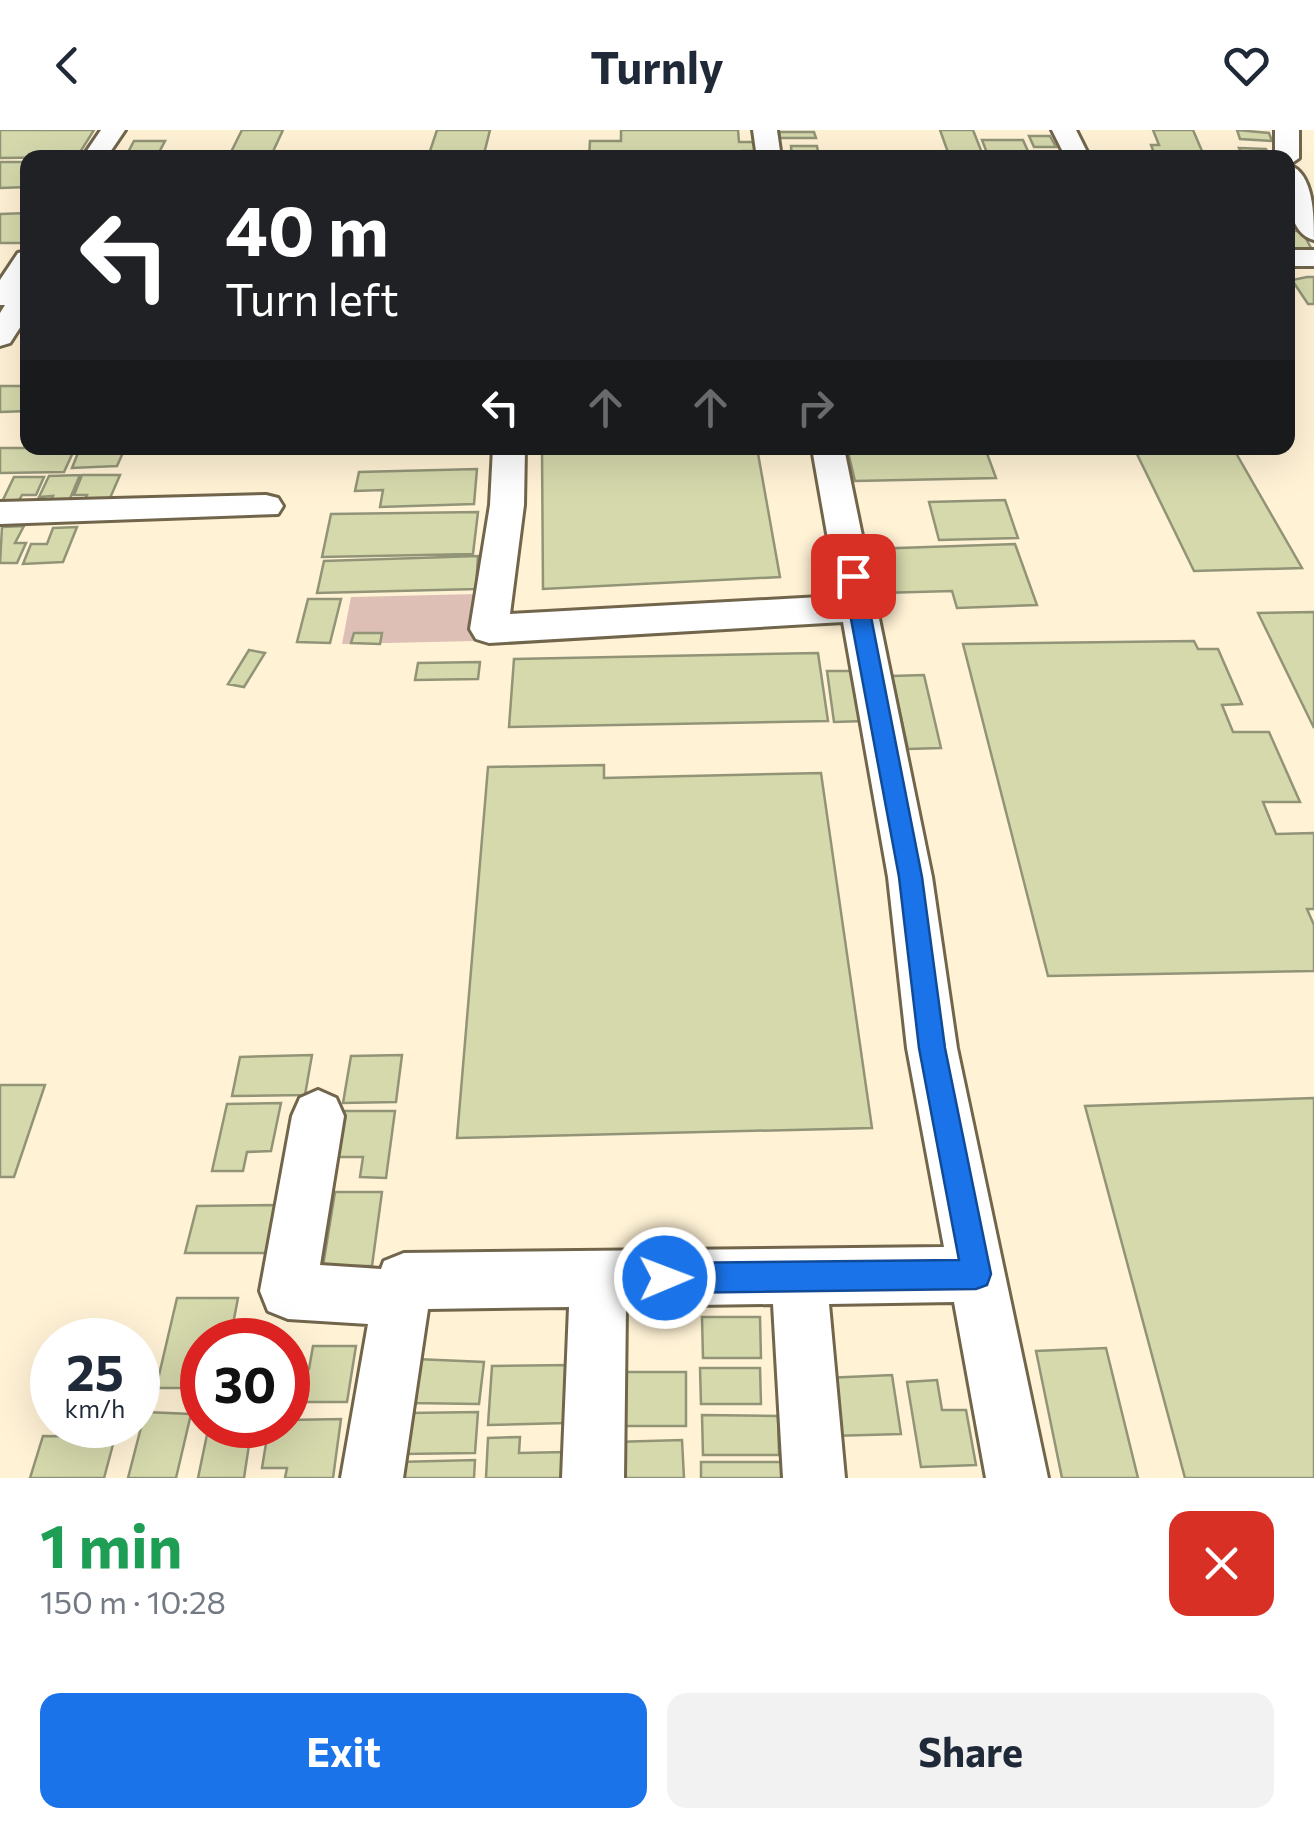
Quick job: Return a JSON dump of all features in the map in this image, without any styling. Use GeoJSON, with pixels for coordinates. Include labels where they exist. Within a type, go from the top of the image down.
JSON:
{"type":"FeatureCollection","features":[{"type":"Feature","properties":{"kind":"street"},"geometry":{"type":"LineString","coordinates":[[1295,188],[1314,232]]}},
{"type":"Feature","properties":{"kind":"street"},"geometry":{"type":"LineString","coordinates":[[0,338],[13,297]]}},
{"type":"Feature","properties":{"kind":"street"},"geometry":{"type":"LineString","coordinates":[[509,455],[507,504],[490,629],[860,608]]}},
{"type":"Feature","properties":{"kind":"street"},"geometry":{"type":"LineString","coordinates":[[829,455],[910,877],[932,1048],[1017,1478]]}},
{"type":"Feature","properties":{"kind":"street"},"geometry":{"type":"LineString","coordinates":[[0,513],[266,506]]}},
{"type":"Feature","properties":{"kind":"street"},"geometry":{"type":"LineString","coordinates":[[318,1116],[288,1291],[401,1298]]}},
{"type":"Feature","properties":{"kind":"street"},"geometry":{"type":"LineString","coordinates":[[372,1478],[404,1281],[976,1274]]}},
{"type":"Feature","properties":{"kind":"street"},"geometry":{"type":"LineString","coordinates":[[799,1277],[814,1478]]}},
{"type":"Feature","properties":{"kind":"street"},"geometry":{"type":"LineString","coordinates":[[592,1478],[598,1279]]}},
{"type":"Feature","properties":{"kind":"shaded area"},"geometry":{"type":"Polygon","coordinates":[[[478,594],[474,641],[342,644],[351,597],[478,594]]]}},
{"type":"Feature","properties":{"kind":"building"},"geometry":{"type":"Polygon","coordinates":[[[0,130],[94,130],[81,150],[20,150],[20,158],[0,158],[0,130]]]}},
{"type":"Feature","properties":{"kind":"building"},"geometry":{"type":"Polygon","coordinates":[[[242,130],[283,130],[274,150],[232,150],[242,130]]]}},
{"type":"Feature","properties":{"kind":"building"},"geometry":{"type":"Polygon","coordinates":[[[437,130],[490,130],[485,150],[430,150],[437,130]]]}},
{"type":"Feature","properties":{"kind":"building"},"geometry":{"type":"Polygon","coordinates":[[[621,130],[738,130],[739,142],[757,142],[758,150],[589,150],[590,141],[621,141],[621,130]]]}},
{"type":"Feature","properties":{"kind":"building"},"geometry":{"type":"Polygon","coordinates":[[[940,130],[973,130],[981,150],[947,150],[940,130]]]}},
{"type":"Feature","properties":{"kind":"building"},"geometry":{"type":"Polygon","coordinates":[[[1153,130],[1193,130],[1202,150],[1153,150],[1151,145],[1159,145],[1153,130]]]}},
{"type":"Feature","properties":{"kind":"building"},"geometry":{"type":"Polygon","coordinates":[[[1237,130],[1269,133],[1272,141],[1240,139],[1237,130]]]}},
{"type":"Feature","properties":{"kind":"building"},"geometry":{"type":"Polygon","coordinates":[[[779,132],[814,132],[816,138],[780,138],[779,132]]]}},
{"type":"Feature","properties":{"kind":"building"},"geometry":{"type":"Polygon","coordinates":[[[1029,136],[1050,136],[1056,147],[1034,147],[1029,136]]]}},
{"type":"Feature","properties":{"kind":"building"},"geometry":{"type":"Polygon","coordinates":[[[982,140],[1023,140],[1027,150],[986,150],[982,140]]]}},
{"type":"Feature","properties":{"kind":"building"},"geometry":{"type":"Polygon","coordinates":[[[134,141],[165,141],[160,150],[129,150],[134,141]]]}},
{"type":"Feature","properties":{"kind":"building"},"geometry":{"type":"Polygon","coordinates":[[[791,146],[817,146],[818,150],[791,150],[791,146]]]}},
{"type":"Feature","properties":{"kind":"building"},"geometry":{"type":"Polygon","coordinates":[[[0,162],[20,162],[20,187],[0,188],[0,162]]]}},
{"type":"Feature","properties":{"kind":"building"},"geometry":{"type":"Polygon","coordinates":[[[20,213],[20,243],[0,243],[0,214],[20,213]]]}},
{"type":"Feature","properties":{"kind":"building"},"geometry":{"type":"Polygon","coordinates":[[[1295,231],[1302,231],[1312,250],[1295,249],[1295,231]]]}},
{"type":"Feature","properties":{"kind":"building"},"geometry":{"type":"Polygon","coordinates":[[[1314,277],[1314,304],[1308,304],[1295,279],[1314,277]]]}},
{"type":"Feature","properties":{"kind":"building"},"geometry":{"type":"Polygon","coordinates":[[[0,386],[20,386],[20,411],[0,412],[0,386]]]}},
{"type":"Feature","properties":{"kind":"building"},"geometry":{"type":"Polygon","coordinates":[[[0,448],[20,448],[20,455],[72,455],[64,472],[0,473],[0,448]]]}},
{"type":"Feature","properties":{"kind":"building"},"geometry":{"type":"Polygon","coordinates":[[[77,455],[122,455],[117,466],[72,468],[77,455]]]}},
{"type":"Feature","properties":{"kind":"building"},"geometry":{"type":"Polygon","coordinates":[[[542,455],[758,455],[780,577],[543,589],[542,455]]]}},
{"type":"Feature","properties":{"kind":"building"},"geometry":{"type":"Polygon","coordinates":[[[849,455],[988,455],[996,478],[855,481],[849,455]]]}},
{"type":"Feature","properties":{"kind":"building"},"geometry":{"type":"Polygon","coordinates":[[[1137,455],[1237,455],[1302,568],[1194,571],[1137,455]]]}},
{"type":"Feature","properties":{"kind":"building"},"geometry":{"type":"Polygon","coordinates":[[[477,469],[474,504],[380,507],[383,490],[355,491],[359,472],[477,469]]]}},
{"type":"Feature","properties":{"kind":"building"},"geometry":{"type":"Polygon","coordinates":[[[80,475],[66,508],[47,508],[53,496],[39,497],[49,476],[80,475]]]}},
{"type":"Feature","properties":{"kind":"building"},"geometry":{"type":"Polygon","coordinates":[[[82,475],[120,475],[107,505],[82,506],[87,495],[74,495],[82,475]]]}},
{"type":"Feature","properties":{"kind":"building"},"geometry":{"type":"Polygon","coordinates":[[[14,477],[44,477],[36,495],[22,495],[16,506],[0,506],[14,477]]]}},
{"type":"Feature","properties":{"kind":"building"},"geometry":{"type":"Polygon","coordinates":[[[1005,500],[1018,538],[939,540],[929,502],[1005,500]]]}},
{"type":"Feature","properties":{"kind":"building"},"geometry":{"type":"Polygon","coordinates":[[[478,512],[473,554],[322,557],[331,514],[478,512]]]}},
{"type":"Feature","properties":{"kind":"building"},"geometry":{"type":"Polygon","coordinates":[[[24,526],[15,543],[26,543],[17,563],[0,563],[2,527],[24,526]]]}},
{"type":"Feature","properties":{"kind":"building"},"geometry":{"type":"Polygon","coordinates":[[[77,527],[63,562],[23,564],[31,544],[47,544],[53,528],[77,527]]]}},
{"type":"Feature","properties":{"kind":"building"},"geometry":{"type":"Polygon","coordinates":[[[1015,544],[1037,605],[957,608],[952,591],[881,593],[870,549],[1015,544]]]}},
{"type":"Feature","properties":{"kind":"building"},"geometry":{"type":"Polygon","coordinates":[[[478,556],[476,589],[317,593],[324,561],[478,556]]]}},
{"type":"Feature","properties":{"kind":"building"},"geometry":{"type":"Polygon","coordinates":[[[308,599],[341,599],[330,643],[297,642],[308,599]]]}},
{"type":"Feature","properties":{"kind":"building"},"geometry":{"type":"Polygon","coordinates":[[[1314,612],[1314,728],[1258,613],[1314,612]]]}},
{"type":"Feature","properties":{"kind":"building"},"geometry":{"type":"Polygon","coordinates":[[[354,633],[382,633],[380,644],[351,643],[354,633]]]}},
{"type":"Feature","properties":{"kind":"building"},"geometry":{"type":"Polygon","coordinates":[[[1194,641],[1198,649],[1218,649],[1242,704],[1222,705],[1233,732],[1269,732],[1300,802],[1263,802],[1276,834],[1314,833],[1314,909],[1307,909],[1314,925],[1314,971],[1048,976],[963,644],[1194,641]]]}},
{"type":"Feature","properties":{"kind":"building"},"geometry":{"type":"Polygon","coordinates":[[[249,650],[265,653],[244,687],[228,684],[249,650]]]}},
{"type":"Feature","properties":{"kind":"building"},"geometry":{"type":"Polygon","coordinates":[[[818,653],[828,721],[509,727],[514,659],[818,653]]]}},
{"type":"Feature","properties":{"kind":"building"},"geometry":{"type":"Polygon","coordinates":[[[480,662],[478,679],[415,680],[418,663],[480,662]]]}},
{"type":"Feature","properties":{"kind":"building"},"geometry":{"type":"Polygon","coordinates":[[[827,671],[857,671],[866,721],[834,722],[827,671]]]}},
{"type":"Feature","properties":{"kind":"building"},"geometry":{"type":"Polygon","coordinates":[[[924,675],[941,748],[908,749],[892,676],[924,675]]]}},
{"type":"Feature","properties":{"kind":"building"},"geometry":{"type":"Polygon","coordinates":[[[604,765],[604,778],[821,773],[872,1128],[457,1138],[488,767],[604,765]]]}},
{"type":"Feature","properties":{"kind":"building"},"geometry":{"type":"Polygon","coordinates":[[[312,1055],[305,1095],[232,1096],[240,1057],[312,1055]]]}},
{"type":"Feature","properties":{"kind":"building"},"geometry":{"type":"Polygon","coordinates":[[[402,1055],[396,1102],[343,1103],[351,1056],[402,1055]]]}},
{"type":"Feature","properties":{"kind":"building"},"geometry":{"type":"Polygon","coordinates":[[[0,1085],[45,1085],[14,1177],[0,1177],[0,1085]]]}},
{"type":"Feature","properties":{"kind":"building"},"geometry":{"type":"Polygon","coordinates":[[[1314,1098],[1314,1478],[1185,1478],[1085,1106],[1314,1098]]]}},
{"type":"Feature","properties":{"kind":"building"},"geometry":{"type":"Polygon","coordinates":[[[281,1103],[271,1151],[247,1152],[243,1171],[212,1171],[227,1104],[281,1103]]]}},
{"type":"Feature","properties":{"kind":"building"},"geometry":{"type":"Polygon","coordinates":[[[337,1111],[395,1111],[386,1178],[360,1177],[363,1157],[330,1157],[337,1111]]]}},
{"type":"Feature","properties":{"kind":"building"},"geometry":{"type":"Polygon","coordinates":[[[335,1192],[382,1192],[372,1266],[323,1266],[335,1192]]]}},
{"type":"Feature","properties":{"kind":"building"},"geometry":{"type":"Polygon","coordinates":[[[276,1205],[266,1253],[185,1253],[197,1206],[276,1205]]]}},
{"type":"Feature","properties":{"kind":"building"},"geometry":{"type":"Polygon","coordinates":[[[177,1298],[238,1298],[234,1318],[180,1318],[180,1388],[160,1388],[160,1371],[177,1298]]]}},
{"type":"Feature","properties":{"kind":"building"},"geometry":{"type":"Polygon","coordinates":[[[702,1317],[760,1317],[761,1358],[703,1358],[702,1317]]]}},
{"type":"Feature","properties":{"kind":"building"},"geometry":{"type":"Polygon","coordinates":[[[313,1346],[356,1346],[347,1402],[310,1402],[313,1346]]]}},
{"type":"Feature","properties":{"kind":"building"},"geometry":{"type":"Polygon","coordinates":[[[1106,1348],[1138,1478],[1062,1478],[1036,1351],[1106,1348]]]}},
{"type":"Feature","properties":{"kind":"building"},"geometry":{"type":"Polygon","coordinates":[[[416,1359],[484,1362],[479,1404],[410,1403],[416,1359]]]}},
{"type":"Feature","properties":{"kind":"building"},"geometry":{"type":"Polygon","coordinates":[[[568,1365],[566,1423],[488,1425],[492,1366],[568,1365]]]}},
{"type":"Feature","properties":{"kind":"building"},"geometry":{"type":"Polygon","coordinates":[[[700,1368],[760,1368],[761,1404],[701,1404],[700,1368]]]}},
{"type":"Feature","properties":{"kind":"building"},"geometry":{"type":"Polygon","coordinates":[[[618,1372],[686,1372],[686,1426],[617,1426],[618,1372]]]}},
{"type":"Feature","properties":{"kind":"building"},"geometry":{"type":"Polygon","coordinates":[[[892,1375],[901,1434],[831,1436],[825,1378],[892,1375]]]}},
{"type":"Feature","properties":{"kind":"building"},"geometry":{"type":"Polygon","coordinates":[[[937,1380],[942,1410],[966,1410],[976,1465],[921,1467],[907,1382],[937,1380]]]}},
{"type":"Feature","properties":{"kind":"building"},"geometry":{"type":"Polygon","coordinates":[[[478,1412],[475,1453],[403,1454],[408,1413],[478,1412]]]}},
{"type":"Feature","properties":{"kind":"building"},"geometry":{"type":"Polygon","coordinates":[[[160,1413],[180,1414],[180,1448],[183,1448],[176,1478],[128,1478],[136,1448],[160,1448],[160,1413]]]}},
{"type":"Feature","properties":{"kind":"building"},"geometry":{"type":"Polygon","coordinates":[[[702,1415],[778,1416],[779,1455],[703,1455],[702,1415]]]}},
{"type":"Feature","properties":{"kind":"building"},"geometry":{"type":"Polygon","coordinates":[[[341,1419],[333,1478],[285,1478],[287,1468],[262,1468],[265,1448],[310,1448],[310,1420],[341,1419]]]}},
{"type":"Feature","properties":{"kind":"building"},"geometry":{"type":"Polygon","coordinates":[[[520,1437],[519,1453],[564,1452],[563,1478],[486,1478],[488,1438],[520,1437]]]}},
{"type":"Feature","properties":{"kind":"building"},"geometry":{"type":"Polygon","coordinates":[[[682,1440],[684,1478],[615,1478],[614,1442],[682,1440]]]}},
{"type":"Feature","properties":{"kind":"building"},"geometry":{"type":"Polygon","coordinates":[[[39,1448],[112,1448],[104,1478],[30,1478],[39,1448]]]}},
{"type":"Feature","properties":{"kind":"building"},"geometry":{"type":"Polygon","coordinates":[[[204,1448],[249,1448],[244,1478],[198,1478],[204,1448]]]}},
{"type":"Feature","properties":{"kind":"building"},"geometry":{"type":"Polygon","coordinates":[[[475,1460],[474,1478],[397,1478],[398,1462],[475,1460]]]}},
{"type":"Feature","properties":{"kind":"building"},"geometry":{"type":"Polygon","coordinates":[[[701,1462],[781,1462],[782,1478],[701,1478],[701,1462]]]}},
{"type":"Feature","properties":{"kind":"route"},"geometry":{"type":"LineString","coordinates":[[665,1278],[976,1274],[932,1048],[910,877],[853,576]]}}]}
